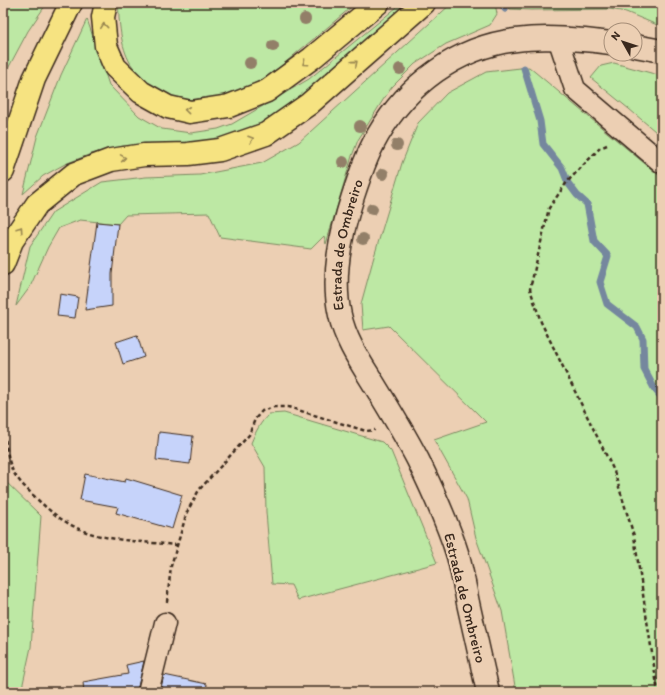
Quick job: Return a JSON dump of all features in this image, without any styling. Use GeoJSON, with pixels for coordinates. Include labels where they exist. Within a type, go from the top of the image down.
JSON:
{"type":"FeatureCollection","features":[{"type":"Feature","properties":{"kind":"highway"},"geometry":{"type":"LineString","coordinates":[[3,171],[34,79],[71,3]]}},
{"type":"Feature","properties":{"kind":"highway"},"geometry":{"type":"LineString","coordinates":[[106,3],[103,17],[106,46],[115,67],[141,92],[168,107],[190,112],[228,106],[266,90],[312,58],[378,3]]}},
{"type":"Feature","properties":{"kind":"highway"},"geometry":{"type":"LineString","coordinates":[[3,264],[12,241],[37,204],[74,174],[111,160],[144,155],[188,154],[220,150],[266,134],[309,104],[424,3]]}},
{"type":"Feature","properties":{"kind":"highway"},"geometry":{"type":"LineString","coordinates":[[3,123],[34,79]]}},
{"type":"Feature","properties":{"kind":"street","name":"Estrada de Ombreiro"},"geometry":{"type":"LineString","coordinates":[[488,692],[458,557],[444,516],[418,460],[350,343],[342,326],[336,294],[336,276],[339,253],[352,200],[368,156],[378,136],[401,103],[426,78],[440,68],[467,53],[498,43],[516,40],[558,38],[603,42]]}},
{"type":"Feature","properties":{"kind":"street"},"geometry":{"type":"LineString","coordinates":[[558,38],[575,89],[662,163]]}},
{"type":"Feature","properties":{"kind":"street"},"geometry":{"type":"LineString","coordinates":[[643,47],[662,51]]}},
{"type":"Feature","properties":{"kind":"street"},"geometry":{"type":"LineString","coordinates":[[148,692],[165,623]]}},
{"type":"Feature","properties":{"kind":"path"},"geometry":{"type":"LineString","coordinates":[[626,133],[600,148],[567,182],[549,208],[530,289],[541,322],[614,471],[634,536],[658,692]]}},
{"type":"Feature","properties":{"kind":"path"},"geometry":{"type":"LineString","coordinates":[[165,623],[171,566],[176,545],[188,512],[199,490],[249,434],[255,419],[262,411],[274,407],[288,407],[366,431],[399,425]]}},
{"type":"Feature","properties":{"kind":"path"},"geometry":{"type":"LineString","coordinates":[[3,419],[8,456],[11,467],[17,478],[57,517],[76,528],[120,540],[176,545]]}},
{"type":"Feature","properties":{"kind":"green space"},"geometry":{"type":"Polygon","coordinates":[[[3,3],[47,3],[28,31],[3,78],[3,3]]]}},
{"type":"Feature","properties":{"kind":"green space"},"geometry":{"type":"Polygon","coordinates":[[[119,3],[356,3],[273,72],[246,89],[224,97],[200,100],[166,94],[149,84],[135,70],[127,57],[122,42],[119,3]]]}},
{"type":"Feature","properties":{"kind":"green space"},"geometry":{"type":"Polygon","coordinates":[[[402,3],[410,3],[297,101],[262,125],[239,136],[184,145],[123,146],[91,154],[65,164],[43,176],[23,194],[37,137],[61,75],[87,19],[109,85],[139,116],[162,129],[191,133],[218,129],[232,124],[309,79],[402,3]]]}},
{"type":"Feature","properties":{"kind":"green space"},"geometry":{"type":"Polygon","coordinates":[[[452,3],[495,3],[497,14],[490,25],[446,44],[415,64],[392,87],[358,140],[326,244],[324,236],[311,249],[220,237],[209,213],[126,215],[118,224],[80,220],[59,228],[48,247],[30,287],[16,306],[30,246],[53,212],[102,182],[146,177],[200,175],[262,163],[299,142],[452,3]]]}},
{"type":"Feature","properties":{"kind":"green space"},"geometry":{"type":"Polygon","coordinates":[[[507,3],[662,3],[662,27],[626,12],[610,9],[510,9],[507,3]]]}},
{"type":"Feature","properties":{"kind":"green space"},"geometry":{"type":"Polygon","coordinates":[[[614,63],[662,76],[662,137],[591,78],[601,66],[614,63]]]}},
{"type":"Feature","properties":{"kind":"green space"},"geometry":{"type":"Polygon","coordinates":[[[529,67],[662,178],[662,692],[516,692],[502,611],[476,538],[467,499],[434,440],[486,422],[389,326],[363,330],[361,304],[402,163],[418,123],[447,93],[486,72],[529,67]]]}},
{"type":"Feature","properties":{"kind":"green space"},"geometry":{"type":"Polygon","coordinates":[[[284,413],[382,442],[391,451],[437,563],[298,600],[291,585],[272,584],[266,512],[265,467],[251,443],[258,427],[269,414],[284,413]]]}},
{"type":"Feature","properties":{"kind":"green space"},"geometry":{"type":"Polygon","coordinates":[[[3,479],[41,516],[31,647],[22,692],[4,692],[3,681],[3,479]]]}},
{"type":"Feature","properties":{"kind":"building"},"geometry":{"type":"Polygon","coordinates":[[[97,222],[118,224],[112,274],[112,306],[85,310],[97,222]]]}},
{"type":"Feature","properties":{"kind":"building"},"geometry":{"type":"Polygon","coordinates":[[[60,294],[78,297],[75,318],[57,316],[60,294]]]}},
{"type":"Feature","properties":{"kind":"building"},"geometry":{"type":"Polygon","coordinates":[[[137,335],[144,357],[123,364],[116,342],[137,335]]]}},
{"type":"Feature","properties":{"kind":"building"},"geometry":{"type":"Polygon","coordinates":[[[159,432],[193,436],[190,464],[156,460],[159,432]]]}},
{"type":"Feature","properties":{"kind":"building"},"geometry":{"type":"Polygon","coordinates":[[[85,474],[125,482],[126,478],[182,495],[172,529],[116,513],[118,507],[80,500],[85,474]]]}},
{"type":"Feature","properties":{"kind":"building"},"geometry":{"type":"Polygon","coordinates":[[[144,661],[137,692],[84,692],[83,682],[128,674],[126,665],[144,661]]]}},
{"type":"Feature","properties":{"kind":"building"},"geometry":{"type":"Polygon","coordinates":[[[164,675],[207,684],[206,692],[160,692],[164,675]]]}},
{"type":"Feature","properties":{"kind":"waterway"},"geometry":{"type":"LineString","coordinates":[[502,3],[505,9]]}},
{"type":"Feature","properties":{"kind":"waterway"},"geometry":{"type":"LineString","coordinates":[[524,68],[540,121],[543,144],[562,168],[568,183],[577,195],[587,204],[594,241],[608,256],[600,282],[607,304],[637,327],[643,339],[644,369],[654,388],[662,398]]}}]}
